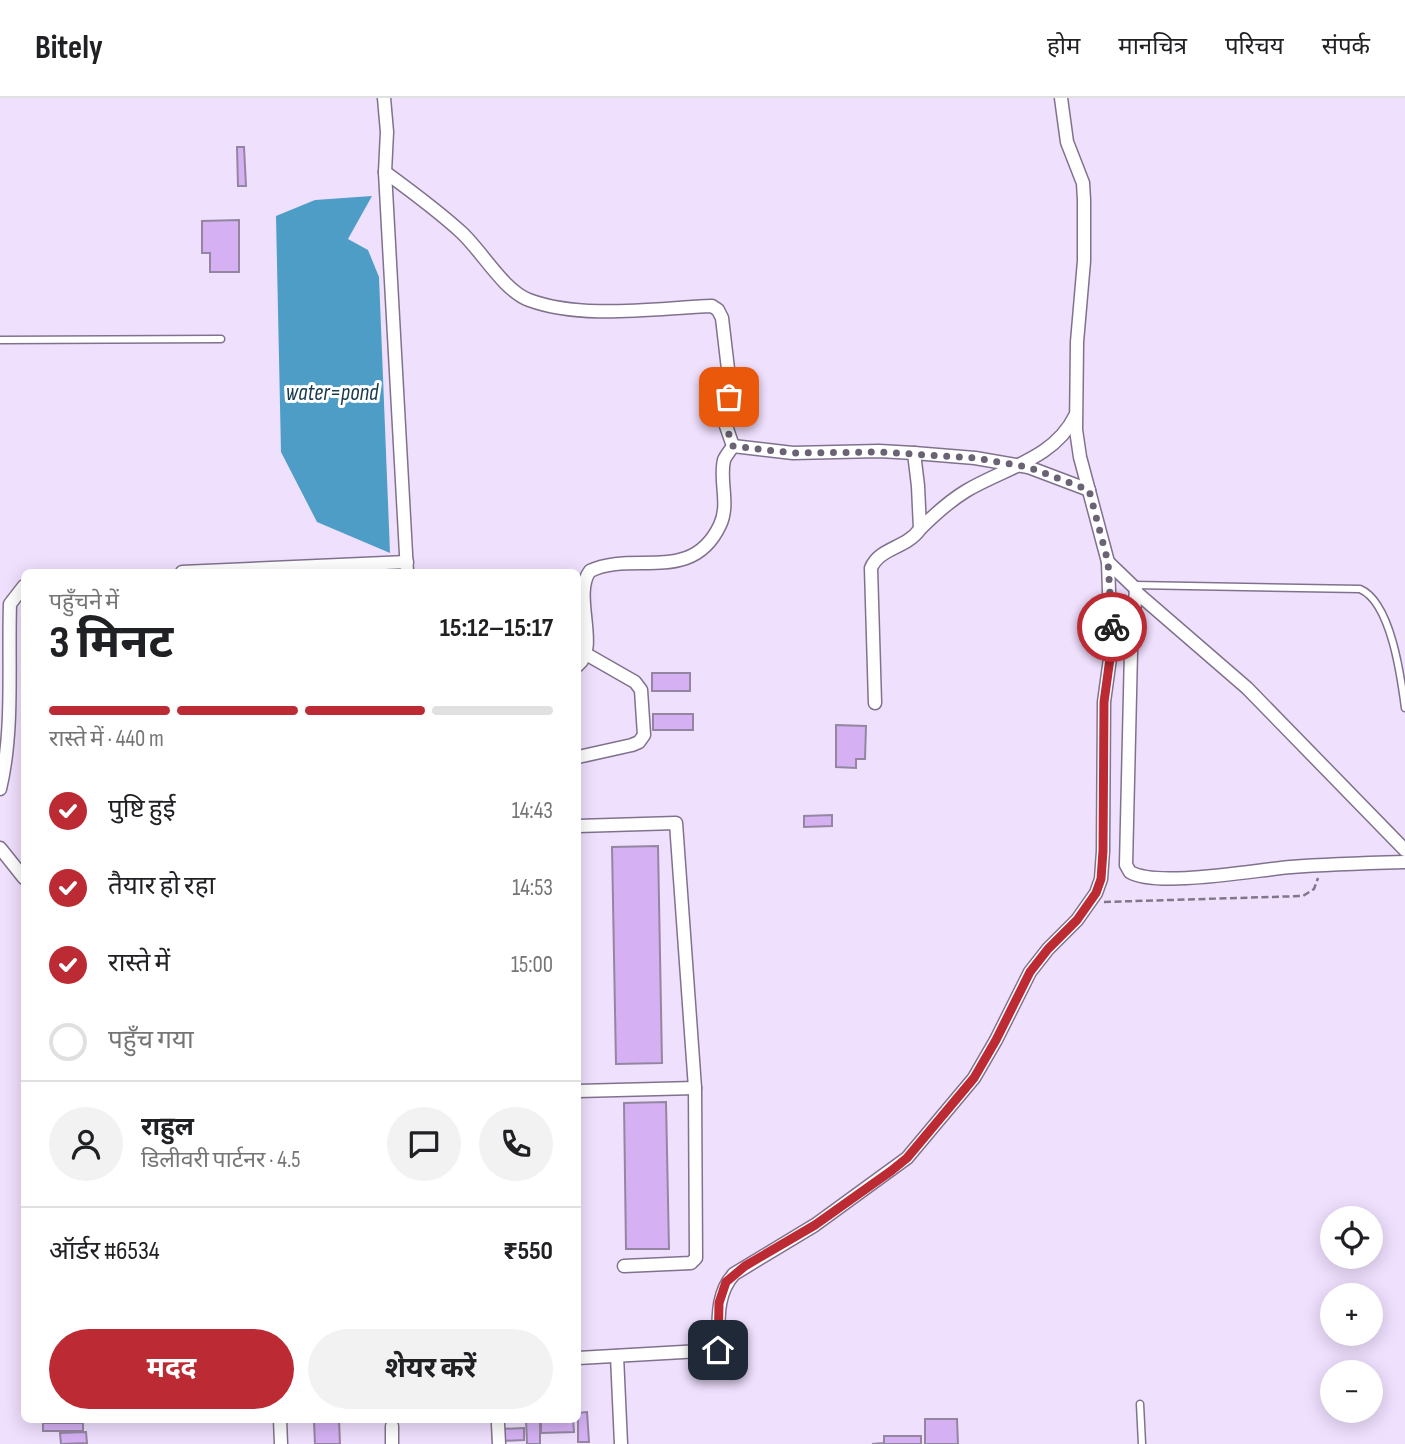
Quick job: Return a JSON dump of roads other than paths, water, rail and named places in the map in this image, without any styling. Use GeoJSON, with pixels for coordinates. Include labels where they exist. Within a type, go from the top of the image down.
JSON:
{"type":"FeatureCollection","features":[{"type":"Feature","properties":{"kind":"street"},"geometry":{"type":"LineString","coordinates":[[317,569],[407,567],[385,172],[387,132],[384,98]]}},
{"type":"Feature","properties":{"kind":"street"},"geometry":{"type":"LineString","coordinates":[[581,1358],[718,1350],[719,1303],[726,1282],[745,1266],[815,1225],[907,1158],[974,1078],[1030,972],[1090,903],[1101,879],[1104,702],[1112,631],[1108,562],[1080,457],[1076,414],[1077,342],[1085,221],[1083,183],[1067,142],[1061,98]]}},
{"type":"Feature","properties":{"kind":"street"},"geometry":{"type":"LineString","coordinates":[[385,172],[460,231],[511,288],[527,300],[596,311],[712,306],[718,310],[724,332],[730,386],[727,432],[733,446]]}},
{"type":"Feature","properties":{"kind":"street"},"geometry":{"type":"LineString","coordinates":[[875,703],[871,568],[879,556],[909,542],[942,507],[968,490],[1019,466],[1060,438],[1076,414]]}},
{"type":"Feature","properties":{"kind":"street"},"geometry":{"type":"LineString","coordinates":[[733,446],[802,454],[879,452],[975,458],[1019,466],[1089,490]]}},
{"type":"Feature","properties":{"kind":"street"},"geometry":{"type":"LineString","coordinates":[[581,661],[586,654],[584,582],[587,575],[597,568],[611,565],[674,561],[692,556],[703,549],[722,522],[724,458],[733,446]]}},
{"type":"Feature","properties":{"kind":"street"},"geometry":{"type":"LineString","coordinates":[[914,453],[920,529]]}},
{"type":"Feature","properties":{"kind":"street"},"geometry":{"type":"LineString","coordinates":[[1108,562],[1247,688],[1405,850]]}},
{"type":"Feature","properties":{"kind":"street"},"geometry":{"type":"LineString","coordinates":[[1135,589],[1127,787],[1126,865],[1130,872],[1147,879],[1405,862]]}},
{"type":"Feature","properties":{"kind":"street"},"geometry":{"type":"LineString","coordinates":[[0,789],[11,657],[10,604],[21,590]]}},
{"type":"Feature","properties":{"kind":"street"},"geometry":{"type":"LineString","coordinates":[[581,756],[632,745],[639,742],[644,735],[640,690],[635,682],[586,654]]}},
{"type":"Feature","properties":{"kind":"street"},"geometry":{"type":"LineString","coordinates":[[581,826],[676,822],[695,1088],[696,1258],[691,1263],[624,1266]]}},
{"type":"Feature","properties":{"kind":"street"},"geometry":{"type":"LineString","coordinates":[[0,849],[21,874]]}},
{"type":"Feature","properties":{"kind":"street"},"geometry":{"type":"LineString","coordinates":[[581,1091],[695,1088]]}},
{"type":"Feature","properties":{"kind":"street"},"geometry":{"type":"LineString","coordinates":[[617,1356],[621,1444]]}},
{"type":"Feature","properties":{"kind":"street"},"geometry":{"type":"LineString","coordinates":[[280,1423],[281,1444]]}},
{"type":"Feature","properties":{"kind":"street"},"geometry":{"type":"LineString","coordinates":[[498,1424],[499,1444]]}},
{"type":"Feature","properties":{"kind":"street"},"geometry":{"type":"LineString","coordinates":[[392,1426],[392,1444]]}},
{"type":"Feature","properties":{"kind":"lane"},"geometry":{"type":"LineString","coordinates":[[0,341],[221,339]]}},
{"type":"Feature","properties":{"kind":"lane"},"geometry":{"type":"LineString","coordinates":[[1135,589],[1360,589],[1368,592],[1380,610],[1390,634],[1405,708]]}},
{"type":"Feature","properties":{"kind":"lane"},"geometry":{"type":"LineString","coordinates":[[1140,1404],[1143,1444]]}},
{"type":"Feature","properties":{"kind":"water","name":"water=pond"},"geometry":{"type":"Polygon","coordinates":[[[372,196],[348,239],[368,250],[379,277],[390,553],[317,522],[281,452],[276,216],[315,200],[372,196]]]}}]}
